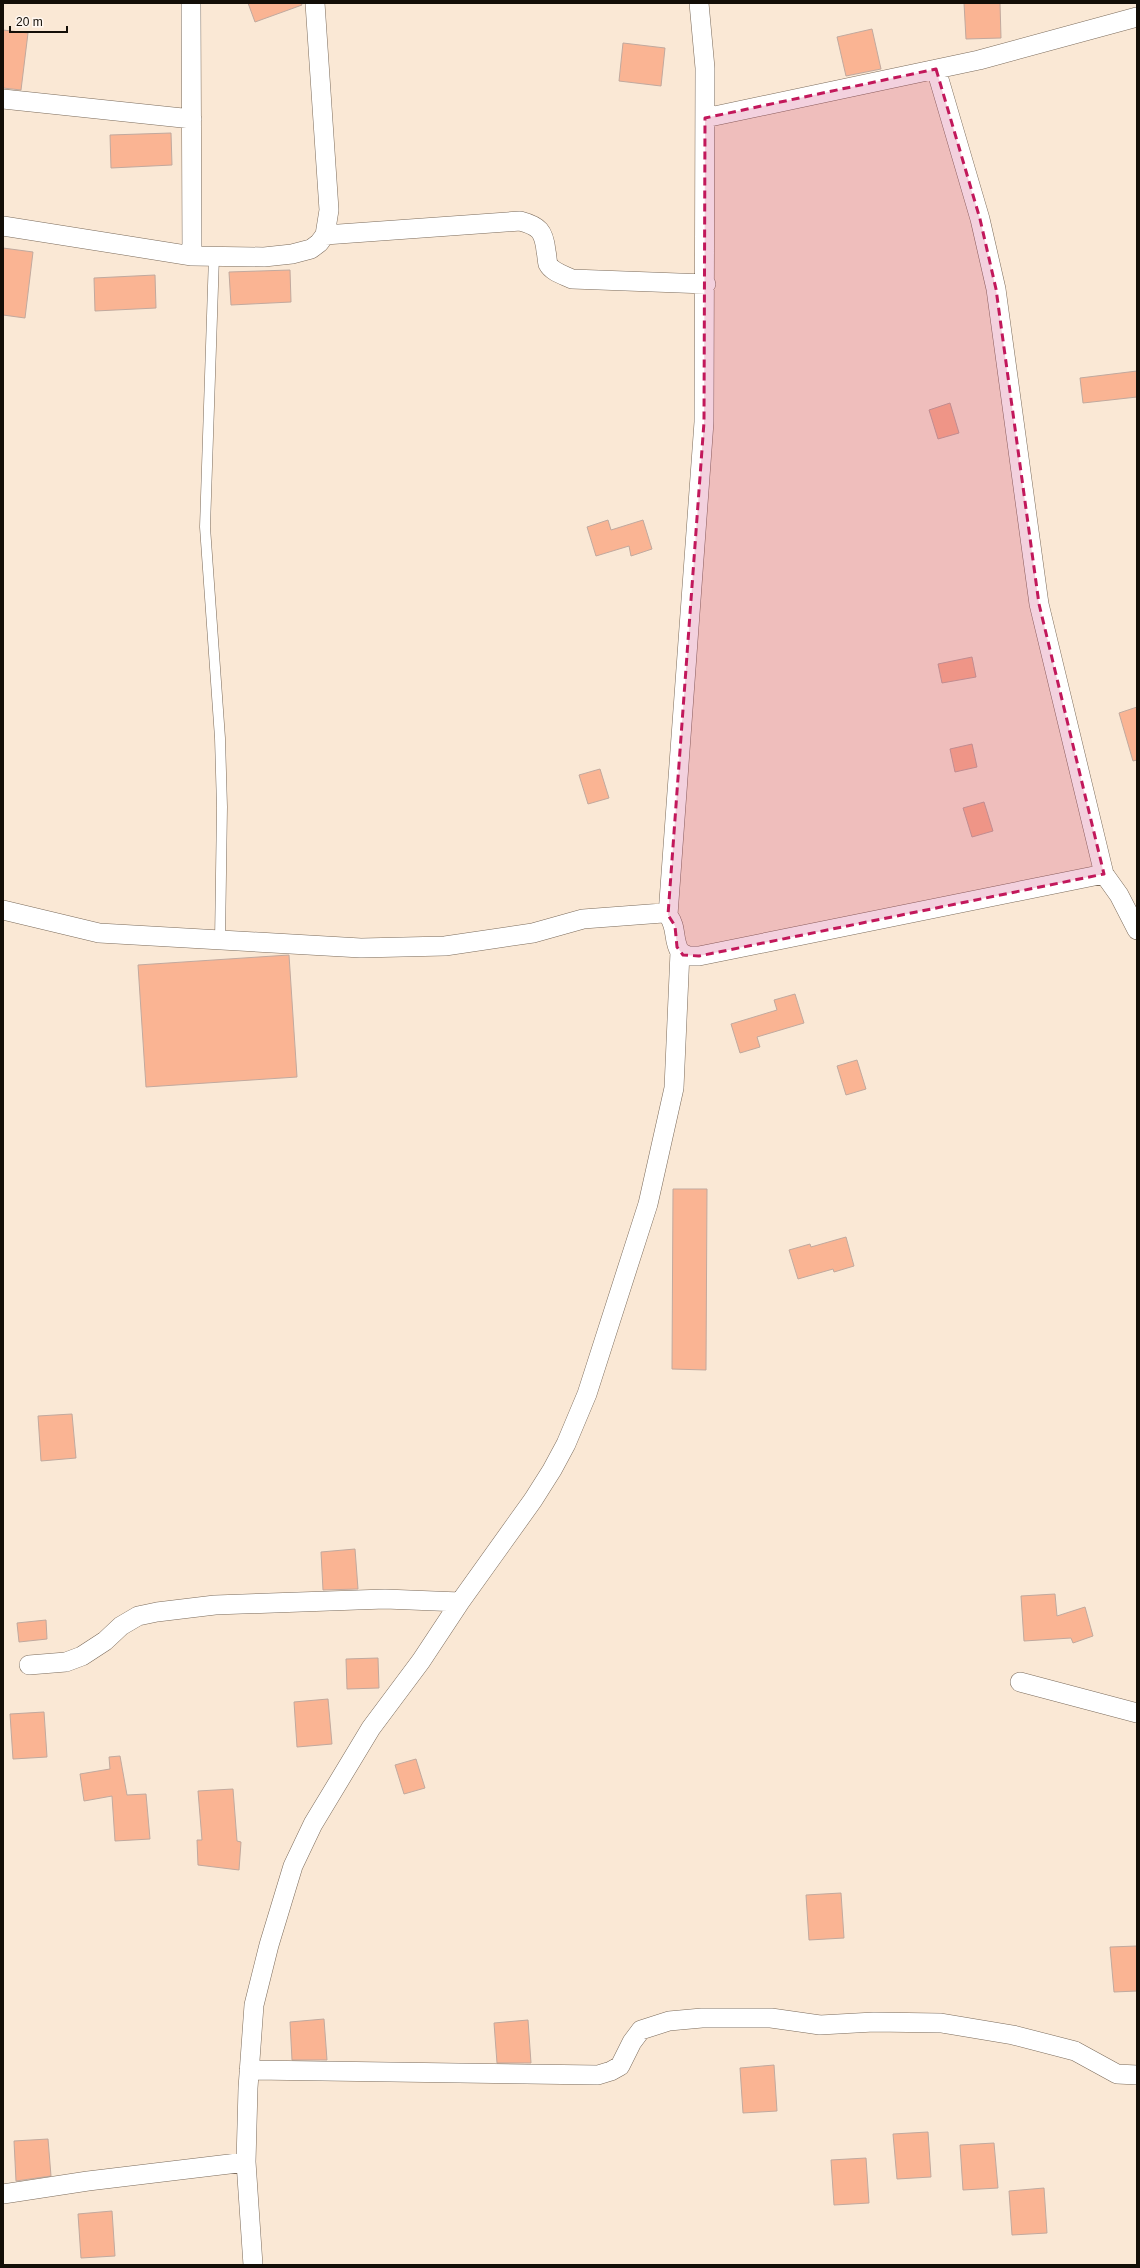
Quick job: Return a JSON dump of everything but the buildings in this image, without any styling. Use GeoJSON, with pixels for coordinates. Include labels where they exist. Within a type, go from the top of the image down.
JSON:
{"type":"FeatureCollection","features":[{"type":"Feature","properties":{"kind":"street"},"geometry":{"type":"LineString","coordinates":[[191,3],[192,256]]}},
{"type":"Feature","properties":{"kind":"street"},"geometry":{"type":"LineString","coordinates":[[3,226],[192,256],[264,257],[292,254],[311,249],[325,235],[329,210],[315,3]]}},
{"type":"Feature","properties":{"kind":"street"},"geometry":{"type":"LineString","coordinates":[[253,2265],[246,2162],[249,2070],[254,2005],[293,1866],[313,1824],[371,1728],[421,1661],[460,1602],[533,1500],[566,1444],[587,1394],[648,1204],[674,1088],[680,952],[676,943],[675,926],[668,915],[704,422],[706,284],[705,68],[700,3]]}},
{"type":"Feature","properties":{"kind":"street"},"geometry":{"type":"LineString","coordinates":[[705,118],[979,60],[1137,17]]}},
{"type":"Feature","properties":{"kind":"street"},"geometry":{"type":"LineString","coordinates":[[936,69],[980,219],[996,289],[1039,604],[1104,874],[1118,895],[1137,930]]}},
{"type":"Feature","properties":{"kind":"street"},"geometry":{"type":"LineString","coordinates":[[3,99],[192,119]]}},
{"type":"Feature","properties":{"kind":"street"},"geometry":{"type":"LineString","coordinates":[[325,235],[520,221],[535,225],[542,233],[548,264],[556,272],[572,278],[706,284]]}},
{"type":"Feature","properties":{"kind":"street"},"geometry":{"type":"LineString","coordinates":[[680,952],[688,956],[699,956],[1104,874]]}},
{"type":"Feature","properties":{"kind":"street"},"geometry":{"type":"LineString","coordinates":[[3,910],[99,932],[361,948],[445,946],[532,933],[583,919],[659,913],[668,915]]}},
{"type":"Feature","properties":{"kind":"street"},"geometry":{"type":"LineString","coordinates":[[29,1665],[66,1662],[82,1656],[105,1642],[121,1626],[138,1616],[157,1612],[215,1605],[385,1598],[460,1602]]}},
{"type":"Feature","properties":{"kind":"street"},"geometry":{"type":"LineString","coordinates":[[1020,1682],[1137,1713]]}},
{"type":"Feature","properties":{"kind":"street"},"geometry":{"type":"LineString","coordinates":[[249,2070],[598,2075],[611,2071],[620,2066],[641,2030],[652,2026],[669,2021],[702,2018],[763,2018],[820,2025],[874,2022],[941,2023],[1013,2035],[1067,2049],[1117,2074],[1137,2075]]}},
{"type":"Feature","properties":{"kind":"street"},"geometry":{"type":"LineString","coordinates":[[3,2194],[88,2180],[246,2162]]}},
{"type":"Feature","properties":{"kind":"lane"},"geometry":{"type":"LineString","coordinates":[[214,256],[205,527],[220,738],[222,806],[220,940]]}},
{"type":"Feature","properties":{"kind":"highlighted area"},"geometry":{"type":"Polygon","coordinates":[[[936,69],[980,219],[996,289],[1039,604],[1104,874],[699,956],[683,955],[677,947],[675,926],[668,915],[704,422],[705,118],[936,69]]]}}]}
